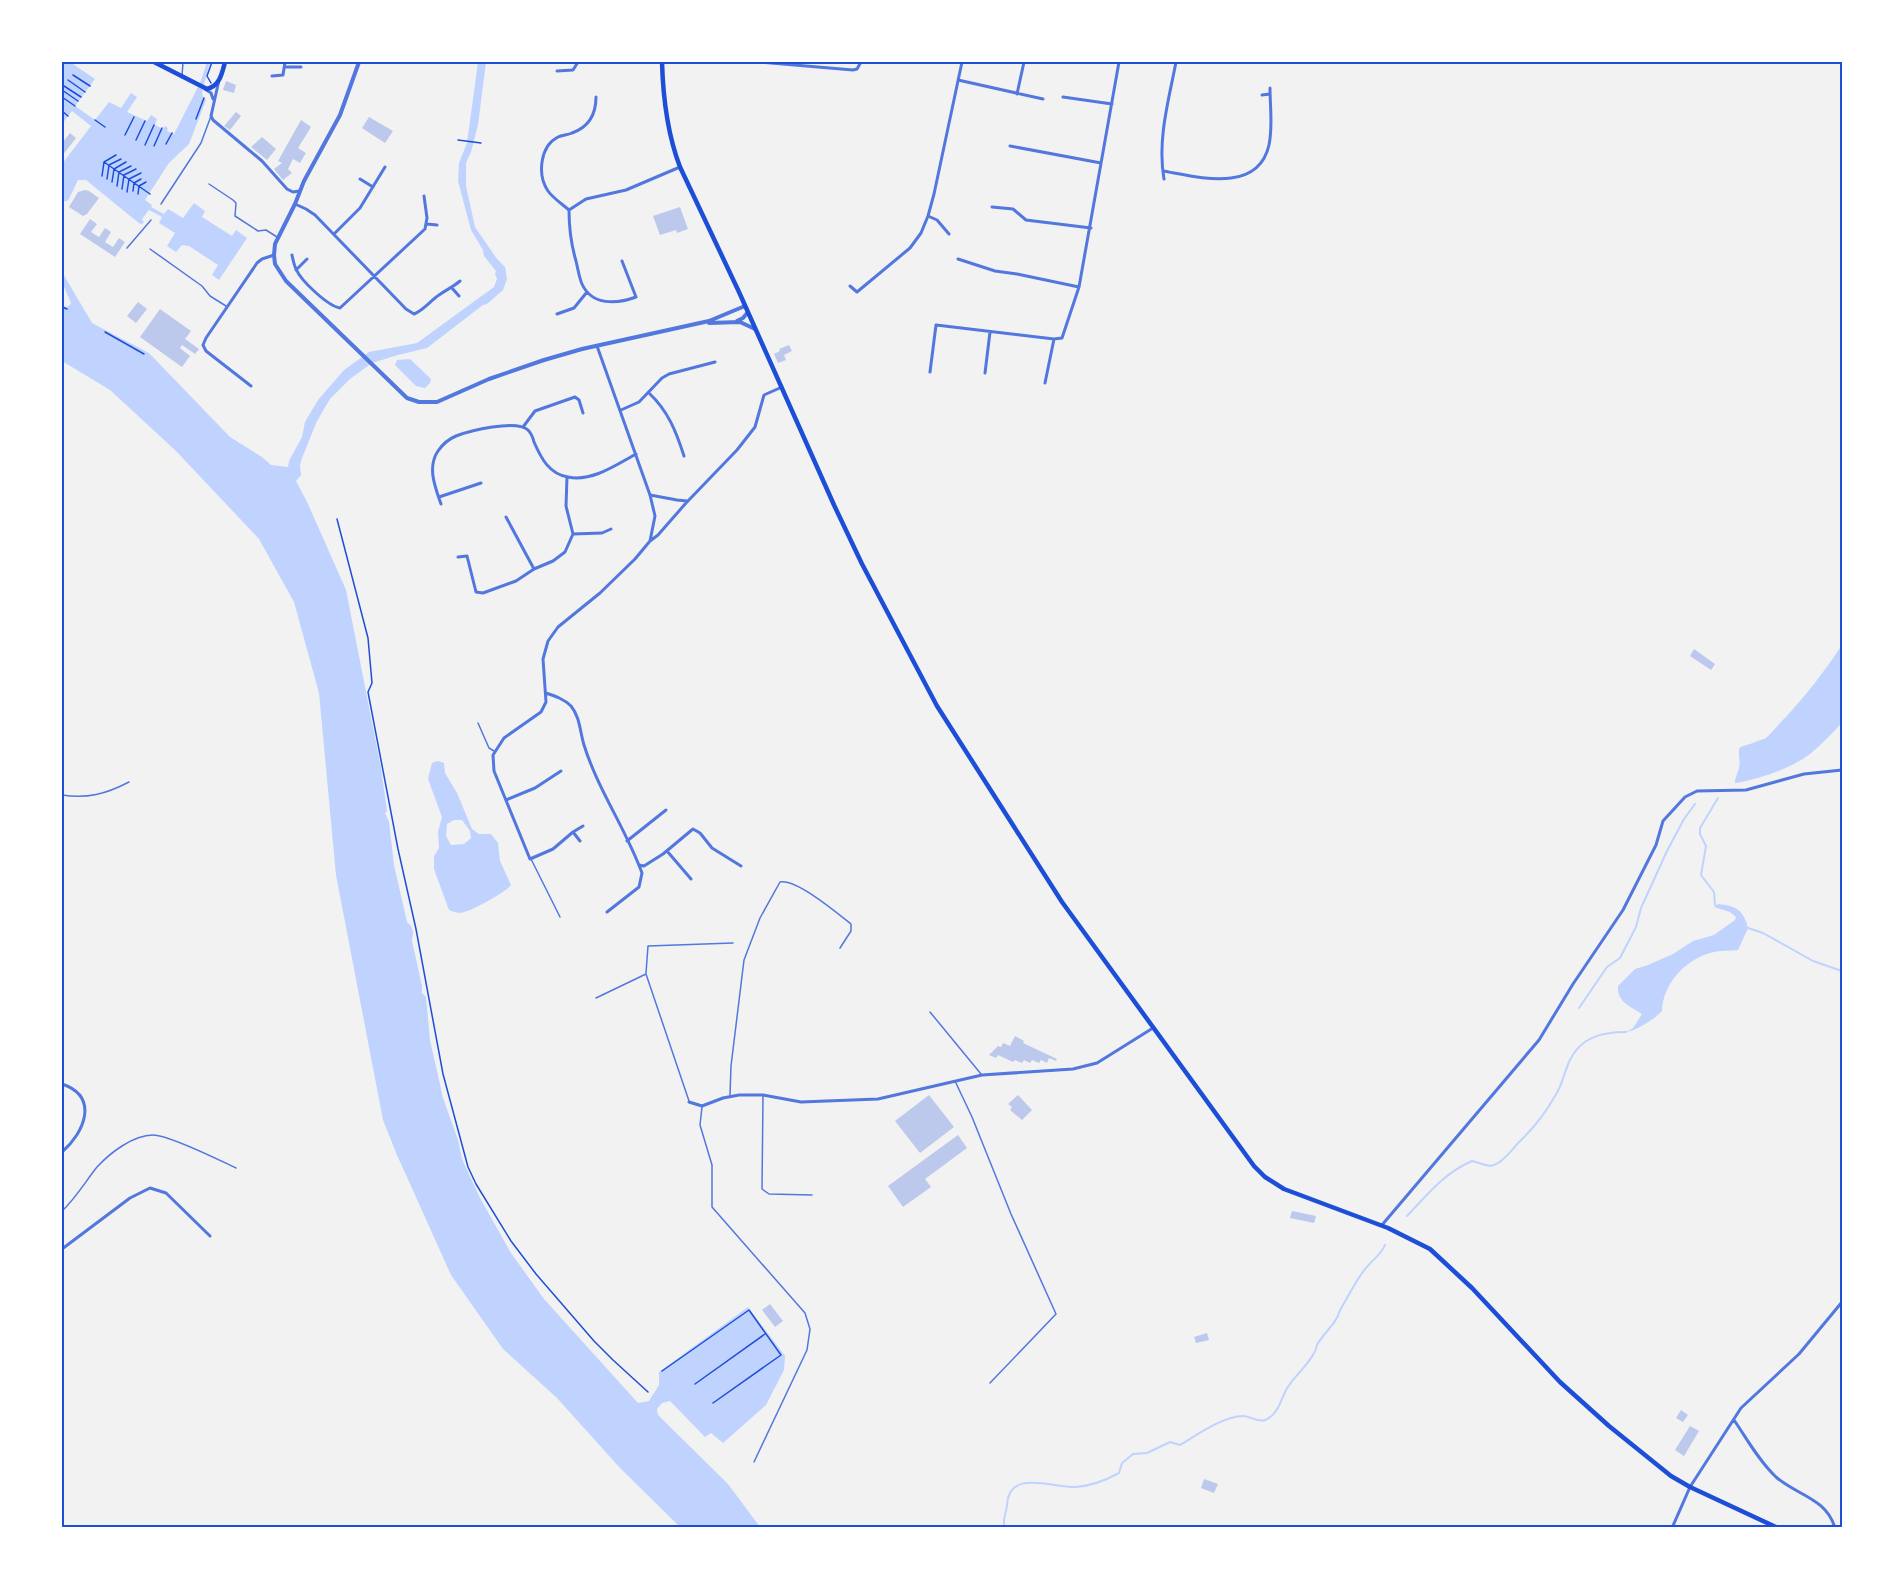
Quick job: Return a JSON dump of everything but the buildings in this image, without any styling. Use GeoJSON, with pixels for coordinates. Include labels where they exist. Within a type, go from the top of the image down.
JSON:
{"type":"FeatureCollection","features":[{"type":"Feature","properties":{"kind":"main road"},"geometry":{"type":"LineString","coordinates":[[154,62],[204,89],[210,89],[219,81],[225,62]]}},
{"type":"Feature","properties":{"kind":"main road"},"geometry":{"type":"LineString","coordinates":[[662,62],[667,119],[674,153],[862,564],[937,706],[1062,902],[1254,1166],[1265,1177],[1284,1189],[1382,1225],[1421,1243],[1439,1256],[1472,1288],[1560,1382],[1609,1426],[1671,1476],[1778,1527]]}},
{"type":"Feature","properties":{"kind":"street"},"geometry":{"type":"LineString","coordinates":[[272,76],[283,75],[285,62]]}},
{"type":"Feature","properties":{"kind":"street"},"geometry":{"type":"LineString","coordinates":[[359,62],[340,115],[300,190],[278,237],[274,255],[278,270],[286,281],[407,398],[431,403],[525,366],[597,346],[696,325],[745,306]]}},
{"type":"Feature","properties":{"kind":"street"},"geometry":{"type":"LineString","coordinates":[[557,71],[573,70],[578,62]]}},
{"type":"Feature","properties":{"kind":"street"},"geometry":{"type":"LineString","coordinates":[[759,62],[853,70],[857,69],[861,62]]}},
{"type":"Feature","properties":{"kind":"street"},"geometry":{"type":"LineString","coordinates":[[850,286],[857,292],[910,248],[921,233],[934,194],[962,62]]}},
{"type":"Feature","properties":{"kind":"street"},"geometry":{"type":"LineString","coordinates":[[1017,94],[1024,62]]}},
{"type":"Feature","properties":{"kind":"street"},"geometry":{"type":"LineString","coordinates":[[930,372],[936,325],[1054,339],[1062,338],[1079,287],[1119,62]]}},
{"type":"Feature","properties":{"kind":"street"},"geometry":{"type":"LineString","coordinates":[[1164,179],[1162,151],[1176,62]]}},
{"type":"Feature","properties":{"kind":"street"},"geometry":{"type":"LineString","coordinates":[[285,67],[301,67]]}},
{"type":"Feature","properties":{"kind":"street"},"geometry":{"type":"LineString","coordinates":[[958,80],[1043,99]]}},
{"type":"Feature","properties":{"kind":"street"},"geometry":{"type":"LineString","coordinates":[[219,81],[211,116],[216,123],[262,161],[287,189],[293,192],[300,190]]}},
{"type":"Feature","properties":{"kind":"street"},"geometry":{"type":"LineString","coordinates":[[1163,171],[1204,178],[1230,179],[1250,171],[1266,155],[1269,144],[1270,88]]}},
{"type":"Feature","properties":{"kind":"street"},"geometry":{"type":"LineString","coordinates":[[204,89],[212,95],[213,107]]}},
{"type":"Feature","properties":{"kind":"street"},"geometry":{"type":"LineString","coordinates":[[1262,95],[1270,94]]}},
{"type":"Feature","properties":{"kind":"street"},"geometry":{"type":"LineString","coordinates":[[569,210],[545,187],[541,171],[543,156],[548,145],[558,137],[581,129],[590,121],[596,109],[596,97]]}},
{"type":"Feature","properties":{"kind":"street"},"geometry":{"type":"LineString","coordinates":[[1063,97],[1112,104]]}},
{"type":"Feature","properties":{"kind":"street"},"geometry":{"type":"LineString","coordinates":[[1010,146],[1101,163]]}},
{"type":"Feature","properties":{"kind":"street"},"geometry":{"type":"LineString","coordinates":[[334,234],[356,213],[385,167]]}},
{"type":"Feature","properties":{"kind":"street"},"geometry":{"type":"LineString","coordinates":[[569,210],[586,199],[626,190],[680,167]]}},
{"type":"Feature","properties":{"kind":"street"},"geometry":{"type":"LineString","coordinates":[[360,179],[373,188]]}},
{"type":"Feature","properties":{"kind":"street"},"geometry":{"type":"LineString","coordinates":[[292,255],[296,270],[302,279],[322,298],[339,308],[427,224],[424,196]]}},
{"type":"Feature","properties":{"kind":"street"},"geometry":{"type":"LineString","coordinates":[[295,204],[308,210],[334,234],[406,309],[414,314],[460,281]]}},
{"type":"Feature","properties":{"kind":"street"},"geometry":{"type":"LineString","coordinates":[[992,207],[1013,209],[1026,219],[1091,228]]}},
{"type":"Feature","properties":{"kind":"street"},"geometry":{"type":"LineString","coordinates":[[569,210],[568,232],[582,284],[587,292],[611,303],[636,297],[622,261]]}},
{"type":"Feature","properties":{"kind":"street"},"geometry":{"type":"LineString","coordinates":[[928,216],[938,220],[949,234]]}},
{"type":"Feature","properties":{"kind":"street"},"geometry":{"type":"LineString","coordinates":[[427,224],[437,225]]}},
{"type":"Feature","properties":{"kind":"street"},"geometry":{"type":"LineString","coordinates":[[251,386],[206,351],[203,345],[257,263],[274,255]]}},
{"type":"Feature","properties":{"kind":"street"},"geometry":{"type":"LineString","coordinates":[[958,259],[995,271],[1079,287]]}},
{"type":"Feature","properties":{"kind":"street"},"geometry":{"type":"LineString","coordinates":[[296,270],[308,260]]}},
{"type":"Feature","properties":{"kind":"street"},"geometry":{"type":"LineString","coordinates":[[452,288],[459,296]]}},
{"type":"Feature","properties":{"kind":"street"},"geometry":{"type":"LineString","coordinates":[[556,314],[574,308],[587,292]]}},
{"type":"Feature","properties":{"kind":"street"},"geometry":{"type":"LineString","coordinates":[[732,322],[743,318],[748,312]]}},
{"type":"Feature","properties":{"kind":"street"},"geometry":{"type":"LineString","coordinates":[[696,325],[732,322],[755,329]]}},
{"type":"Feature","properties":{"kind":"street"},"geometry":{"type":"LineString","coordinates":[[985,373],[990,332]]}},
{"type":"Feature","properties":{"kind":"street"},"geometry":{"type":"LineString","coordinates":[[1045,383],[1054,339]]}},
{"type":"Feature","properties":{"kind":"street"},"geometry":{"type":"LineString","coordinates":[[597,346],[650,495],[655,516],[650,541]]}},
{"type":"Feature","properties":{"kind":"street"},"geometry":{"type":"LineString","coordinates":[[621,410],[639,402],[662,378],[669,374],[715,362]]}},
{"type":"Feature","properties":{"kind":"street"},"geometry":{"type":"LineString","coordinates":[[583,826],[553,849],[530,859],[494,771],[495,751],[504,738],[541,712],[546,702],[543,659],[548,641],[558,627],[607,587],[658,535],[737,450],[754,428],[764,395],[782,387]]}},
{"type":"Feature","properties":{"kind":"street"},"geometry":{"type":"LineString","coordinates":[[649,393],[672,421],[684,456]]}},
{"type":"Feature","properties":{"kind":"street"},"geometry":{"type":"LineString","coordinates":[[523,427],[535,411],[575,397],[579,400],[584,413]]}},
{"type":"Feature","properties":{"kind":"street"},"geometry":{"type":"LineString","coordinates":[[441,504],[433,474],[434,461],[438,451],[445,443],[456,436],[500,426],[523,427],[528,430],[546,465],[557,474],[567,477],[593,476],[636,454]]}},
{"type":"Feature","properties":{"kind":"street"},"geometry":{"type":"LineString","coordinates":[[458,557],[467,556],[476,592],[483,593],[516,581],[534,569],[554,561],[566,552],[573,534],[567,506],[567,477]]}},
{"type":"Feature","properties":{"kind":"street"},"geometry":{"type":"LineString","coordinates":[[439,497],[481,483]]}},
{"type":"Feature","properties":{"kind":"street"},"geometry":{"type":"LineString","coordinates":[[650,495],[688,501]]}},
{"type":"Feature","properties":{"kind":"street"},"geometry":{"type":"LineString","coordinates":[[506,517],[534,569]]}},
{"type":"Feature","properties":{"kind":"street"},"geometry":{"type":"LineString","coordinates":[[573,534],[602,533],[611,529]]}},
{"type":"Feature","properties":{"kind":"street"},"geometry":{"type":"LineString","coordinates":[[546,693],[563,700],[572,707],[603,793],[642,873],[639,887],[607,912]]}},
{"type":"Feature","properties":{"kind":"street"},"geometry":{"type":"LineString","coordinates":[[1382,1225],[1539,1040],[1573,984],[1623,910],[1656,845],[1664,821],[1685,796],[1697,791],[1746,790],[1804,774],[1842,770]]}},
{"type":"Feature","properties":{"kind":"street"},"geometry":{"type":"LineString","coordinates":[[506,800],[535,788],[561,771]]}},
{"type":"Feature","properties":{"kind":"street"},"geometry":{"type":"LineString","coordinates":[[627,841],[666,810]]}},
{"type":"Feature","properties":{"kind":"street"},"geometry":{"type":"LineString","coordinates":[[639,865],[644,866],[667,851],[693,829],[700,833],[712,848],[741,866]]}},
{"type":"Feature","properties":{"kind":"street"},"geometry":{"type":"LineString","coordinates":[[573,832],[580,841]]}},
{"type":"Feature","properties":{"kind":"street"},"geometry":{"type":"LineString","coordinates":[[667,851],[691,879]]}},
{"type":"Feature","properties":{"kind":"street"},"geometry":{"type":"LineString","coordinates":[[689,1102],[702,1106],[730,1096],[763,1095],[801,1102],[859,1101],[901,1094],[982,1075],[1073,1069],[1097,1063],[1153,1028]]}},
{"type":"Feature","properties":{"kind":"street"},"geometry":{"type":"LineString","coordinates":[[62,1084],[78,1094],[85,1109],[82,1127],[75,1140],[62,1152]]}},
{"type":"Feature","properties":{"kind":"street"},"geometry":{"type":"LineString","coordinates":[[62,1249],[130,1198],[150,1188],[166,1193],[210,1236]]}},
{"type":"Feature","properties":{"kind":"street"},"geometry":{"type":"LineString","coordinates":[[1672,1527],[1690,1487],[1742,1408],[1800,1354],[1842,1302]]}},
{"type":"Feature","properties":{"kind":"street"},"geometry":{"type":"LineString","coordinates":[[1734,1420],[1750,1445],[1776,1476],[1794,1491],[1826,1508],[1832,1516],[1835,1527]]}},
{"type":"Feature","properties":{"kind":"lane"},"geometry":{"type":"LineString","coordinates":[[182,76],[183,62]]}},
{"type":"Feature","properties":{"kind":"lane"},"geometry":{"type":"LineString","coordinates":[[161,204],[201,143],[211,116]]}},
{"type":"Feature","properties":{"kind":"lane"},"geometry":{"type":"LineString","coordinates":[[209,184],[236,203],[235,216],[258,231],[266,230],[278,237]]}},
{"type":"Feature","properties":{"kind":"lane"},"geometry":{"type":"LineString","coordinates":[[127,248],[151,220]]}},
{"type":"Feature","properties":{"kind":"lane"},"geometry":{"type":"LineString","coordinates":[[150,249],[227,307]]}},
{"type":"Feature","properties":{"kind":"lane"},"geometry":{"type":"LineString","coordinates":[[478,723],[489,748],[495,751]]}},
{"type":"Feature","properties":{"kind":"lane"},"geometry":{"type":"LineString","coordinates":[[62,795],[93,796],[107,793],[129,782]]}},
{"type":"Feature","properties":{"kind":"lane"},"geometry":{"type":"LineString","coordinates":[[530,859],[560,917]]}},
{"type":"Feature","properties":{"kind":"lane"},"geometry":{"type":"LineString","coordinates":[[730,1096],[731,1066],[744,960],[760,918],[780,882],[791,882],[851,924],[851,931],[840,948]]}},
{"type":"Feature","properties":{"kind":"lane"},"geometry":{"type":"LineString","coordinates":[[689,1102],[646,974],[648,946],[733,943]]}},
{"type":"Feature","properties":{"kind":"lane"},"geometry":{"type":"LineString","coordinates":[[597,999],[646,974]]}},
{"type":"Feature","properties":{"kind":"lane"},"geometry":{"type":"LineString","coordinates":[[930,1012],[982,1075]]}},
{"type":"Feature","properties":{"kind":"lane"},"geometry":{"type":"LineString","coordinates":[[955,1080],[1056,1314],[990,1383]]}},
{"type":"Feature","properties":{"kind":"lane"},"geometry":{"type":"LineString","coordinates":[[763,1095],[762,1189],[769,1194],[812,1195]]}},
{"type":"Feature","properties":{"kind":"lane"},"geometry":{"type":"LineString","coordinates":[[702,1106],[700,1125],[712,1165],[712,1207],[805,1312],[810,1329],[807,1350],[754,1462]]}},
{"type":"Feature","properties":{"kind":"lane"},"geometry":{"type":"LineString","coordinates":[[62,1211],[107,1158],[141,1137],[160,1136],[236,1168]]}},
{"type":"Feature","properties":{"kind":"path"},"geometry":{"type":"LineString","coordinates":[[209,77],[207,76],[212,62]]}},
{"type":"Feature","properties":{"kind":"path"},"geometry":{"type":"LineString","coordinates":[[73,75],[90,86]]}},
{"type":"Feature","properties":{"kind":"path"},"geometry":{"type":"LineString","coordinates":[[69,81],[85,92]]}},
{"type":"Feature","properties":{"kind":"path"},"geometry":{"type":"LineString","coordinates":[[64,86],[81,97]]}},
{"type":"Feature","properties":{"kind":"path"},"geometry":{"type":"LineString","coordinates":[[62,90],[78,101]]}},
{"type":"Feature","properties":{"kind":"path"},"geometry":{"type":"LineString","coordinates":[[62,97],[75,106]]}},
{"type":"Feature","properties":{"kind":"path"},"geometry":{"type":"LineString","coordinates":[[196,119],[204,98]]}},
{"type":"Feature","properties":{"kind":"path"},"geometry":{"type":"LineString","coordinates":[[62,111],[68,116]]}},
{"type":"Feature","properties":{"kind":"path"},"geometry":{"type":"LineString","coordinates":[[125,135],[134,117]]}},
{"type":"Feature","properties":{"kind":"path"},"geometry":{"type":"LineString","coordinates":[[95,120],[105,127]]}},
{"type":"Feature","properties":{"kind":"path"},"geometry":{"type":"LineString","coordinates":[[136,140],[145,121]]}},
{"type":"Feature","properties":{"kind":"path"},"geometry":{"type":"LineString","coordinates":[[145,145],[154,125]]}},
{"type":"Feature","properties":{"kind":"path"},"geometry":{"type":"LineString","coordinates":[[154,146],[162,128]]}},
{"type":"Feature","properties":{"kind":"path"},"geometry":{"type":"LineString","coordinates":[[166,144],[172,133]]}},
{"type":"Feature","properties":{"kind":"path"},"geometry":{"type":"LineString","coordinates":[[458,140],[481,143]]}},
{"type":"Feature","properties":{"kind":"path"},"geometry":{"type":"LineString","coordinates":[[104,162],[116,155]]}},
{"type":"Feature","properties":{"kind":"path"},"geometry":{"type":"LineString","coordinates":[[108,165],[121,159]]}},
{"type":"Feature","properties":{"kind":"path"},"geometry":{"type":"LineString","coordinates":[[104,162],[150,194]]}},
{"type":"Feature","properties":{"kind":"path"},"geometry":{"type":"LineString","coordinates":[[102,176],[104,162]]}},
{"type":"Feature","properties":{"kind":"path"},"geometry":{"type":"LineString","coordinates":[[114,168],[126,162]]}},
{"type":"Feature","properties":{"kind":"path"},"geometry":{"type":"LineString","coordinates":[[107,179],[108,165]]}},
{"type":"Feature","properties":{"kind":"path"},"geometry":{"type":"LineString","coordinates":[[119,172],[131,166]]}},
{"type":"Feature","properties":{"kind":"path"},"geometry":{"type":"LineString","coordinates":[[112,183],[114,168]]}},
{"type":"Feature","properties":{"kind":"path"},"geometry":{"type":"LineString","coordinates":[[124,176],[136,170]]}},
{"type":"Feature","properties":{"kind":"path"},"geometry":{"type":"LineString","coordinates":[[117,186],[119,172]]}},
{"type":"Feature","properties":{"kind":"path"},"geometry":{"type":"LineString","coordinates":[[129,179],[141,173]]}},
{"type":"Feature","properties":{"kind":"path"},"geometry":{"type":"LineString","coordinates":[[122,189],[124,176]]}},
{"type":"Feature","properties":{"kind":"path"},"geometry":{"type":"LineString","coordinates":[[127,192],[129,179]]}},
{"type":"Feature","properties":{"kind":"path"},"geometry":{"type":"LineString","coordinates":[[134,183],[141,179]]}},
{"type":"Feature","properties":{"kind":"path"},"geometry":{"type":"LineString","coordinates":[[139,186],[146,182]]}},
{"type":"Feature","properties":{"kind":"path"},"geometry":{"type":"LineString","coordinates":[[133,191],[134,183]]}},
{"type":"Feature","properties":{"kind":"path"},"geometry":{"type":"LineString","coordinates":[[138,194],[139,186]]}},
{"type":"Feature","properties":{"kind":"path"},"geometry":{"type":"LineString","coordinates":[[62,307],[67,309]]}},
{"type":"Feature","properties":{"kind":"path"},"geometry":{"type":"LineString","coordinates":[[105,332],[144,354]]}},
{"type":"Feature","properties":{"kind":"path"},"geometry":{"type":"LineString","coordinates":[[337,519],[368,638],[372,683],[368,692],[443,1074],[468,1167],[511,1241],[536,1274],[594,1341],[648,1392]]}},
{"type":"Feature","properties":{"kind":"path"},"geometry":{"type":"LineString","coordinates":[[662,1371],[749,1310],[781,1355],[713,1403]]}},
{"type":"Feature","properties":{"kind":"path"},"geometry":{"type":"LineString","coordinates":[[695,1384],[766,1334]]}},
{"type":"Feature","properties":{"kind":"water"},"geometry":{"type":"Polygon","coordinates":[[[62,62],[70,62],[95,79],[75,106],[95,120],[109,102],[121,108],[131,93],[137,97],[127,112],[147,121],[151,115],[157,119],[155,125],[163,129],[165,126],[168,128],[167,131],[174,134],[200,83],[207,62],[210,62],[202,92],[206,100],[189,144],[169,163],[145,200],[152,205],[151,207],[164,214],[168,209],[183,218],[194,203],[205,211],[202,217],[232,236],[236,230],[247,238],[219,280],[212,275],[218,265],[189,246],[182,245],[176,252],[167,246],[175,233],[159,223],[162,217],[149,210],[142,219],[144,223],[140,224],[86,180],[78,180],[69,199],[64,201],[62,207],[62,164],[91,126],[72,111],[62,124],[62,62]]]}},
{"type":"Feature","properties":{"kind":"water"},"geometry":{"type":"Polygon","coordinates":[[[478,62],[486,62],[478,125],[466,163],[466,186],[475,227],[505,267],[507,279],[503,290],[427,348],[372,363],[350,379],[330,399],[317,421],[302,458],[301,475],[296,481],[346,590],[381,768],[387,811],[385,813],[389,822],[394,865],[407,922],[413,932],[412,941],[422,993],[426,997],[430,1040],[443,1098],[458,1140],[462,1159],[480,1198],[511,1253],[544,1299],[638,1403],[649,1401],[659,1385],[659,1372],[748,1307],[785,1356],[784,1370],[766,1405],[723,1443],[711,1433],[705,1437],[670,1401],[662,1403],[657,1409],[658,1415],[728,1484],[760,1527],[680,1527],[620,1468],[557,1398],[503,1349],[451,1275],[383,1120],[336,875],[319,693],[294,602],[259,539],[176,451],[110,390],[62,361],[62,305],[68,307],[71,303],[62,282],[62,272],[92,323],[149,353],[230,437],[271,465],[288,467],[302,437],[305,422],[318,400],[344,370],[369,352],[417,343],[494,287],[497,279],[496,271],[484,256],[471,230],[458,181],[459,163],[467,143],[478,62]]]}},
{"type":"Feature","properties":{"kind":"water"},"geometry":{"type":"Polygon","coordinates":[[[410,359],[431,379],[425,388],[416,386],[395,365],[397,360],[410,359]]]}},
{"type":"Feature","properties":{"kind":"water"},"geometry":{"type":"Polygon","coordinates":[[[1842,645],[1841,724],[1810,754],[1794,764],[1764,776],[1735,783],[1740,747],[1766,738],[1770,734],[1806,694],[1842,645]]]}},
{"type":"Feature","properties":{"kind":"water"},"geometry":{"type":"Polygon","coordinates":[[[438,761],[444,763],[445,773],[457,793],[472,829],[479,834],[491,834],[498,843],[500,861],[511,885],[489,900],[462,913],[449,910],[434,869],[434,856],[439,848],[438,832],[442,817],[428,779],[432,763],[438,761]],[[454,820],[447,824],[446,836],[451,845],[464,844],[471,838],[470,831],[462,820],[454,820]]]}},
{"type":"Feature","properties":{"kind":"water"},"geometry":{"type":"Polygon","coordinates":[[[1718,904],[1738,910],[1744,917],[1748,928],[1738,950],[1704,955],[1686,966],[1678,973],[1667,990],[1662,1011],[1646,1024],[1626,1032],[1633,1028],[1642,1014],[1622,1000],[1618,986],[1635,969],[1673,954],[1693,941],[1714,935],[1735,920],[1736,917],[1730,912],[1714,907],[1718,904]]]}},
{"type":"Feature","properties":{"kind":"waterway"},"geometry":{"type":"LineString","coordinates":[[1715,905],[1714,892],[1701,875],[1706,846],[1700,834],[1700,828],[1718,798]]}},
{"type":"Feature","properties":{"kind":"waterway"},"geometry":{"type":"LineString","coordinates":[[1579,1008],[1607,967],[1620,958],[1636,927],[1641,908],[1667,851],[1695,804]]}},
{"type":"Feature","properties":{"kind":"waterway"},"geometry":{"type":"LineString","coordinates":[[1748,928],[1763,933],[1813,961],[1842,971]]}},
{"type":"Feature","properties":{"kind":"waterway"},"geometry":{"type":"LineString","coordinates":[[1407,1216],[1436,1185],[1462,1166],[1472,1161],[1491,1166],[1507,1156],[1547,1109],[1559,1088],[1569,1062],[1579,1047],[1600,1035],[1626,1032]]}},
{"type":"Feature","properties":{"kind":"waterway"},"geometry":{"type":"LineString","coordinates":[[1004,1528],[1010,1494],[1015,1487],[1024,1483],[1045,1483],[1067,1487],[1092,1484],[1119,1473],[1122,1463],[1133,1454],[1147,1453],[1170,1442],[1180,1445],[1227,1419],[1246,1416],[1259,1421],[1269,1418],[1278,1407],[1289,1385],[1308,1363],[1317,1345],[1336,1320],[1359,1278],[1385,1245]]}}]}
